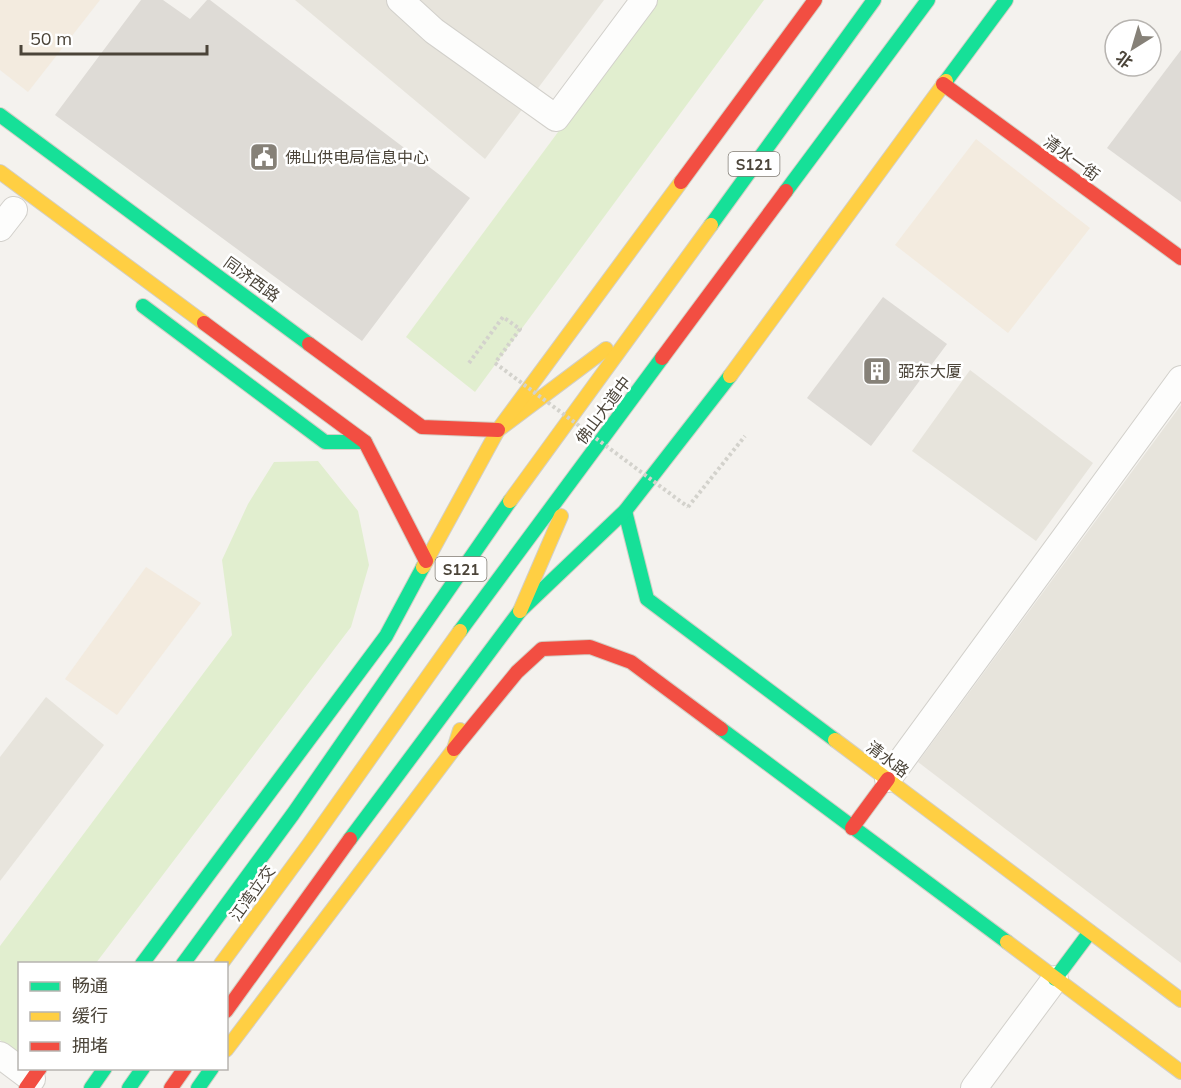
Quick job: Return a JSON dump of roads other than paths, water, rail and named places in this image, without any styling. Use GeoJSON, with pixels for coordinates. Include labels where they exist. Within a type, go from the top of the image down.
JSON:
{"type":"FeatureCollection","features":[{"type":"Feature","properties":{"kind":"main road"},"geometry":{"type":"LineString","coordinates":[[143,962],[386,636],[498,430],[814,0]]}},
{"type":"Feature","properties":{"kind":"main road","name":"佛山大道中"},"geometry":{"type":"LineString","coordinates":[[184,962],[293,814],[483,537],[874,0]]}},
{"type":"Feature","properties":{"kind":"main road","name":"佛山大道中"},"geometry":{"type":"LineString","coordinates":[[310,843],[485,596],[928,0]]}},
{"type":"Feature","properties":{"kind":"main road"},"geometry":{"type":"LineString","coordinates":[[228,1008],[346,844],[520,611],[625,511],[730,376],[1006,0]]}},
{"type":"Feature","properties":{"kind":"main road","name":"清水一街"},"geometry":{"type":"LineString","coordinates":[[943,84],[1181,258]]}},
{"type":"Feature","properties":{"kind":"main road","name":"同济西路"},"geometry":{"type":"LineString","coordinates":[[0,114],[422,427],[498,430]]}},
{"type":"Feature","properties":{"kind":"main road"},"geometry":{"type":"LineString","coordinates":[[0,172],[365,442],[426,561]]}},
{"type":"Feature","properties":{"kind":"main road"},"geometry":{"type":"LineString","coordinates":[[116,184],[134,213],[166,220]]}},
{"type":"Feature","properties":{"kind":"main road"},"geometry":{"type":"LineString","coordinates":[[136,301],[325,442],[365,442]]}},
{"type":"Feature","properties":{"kind":"main road"},"geometry":{"type":"LineString","coordinates":[[498,430],[634,328]]}},
{"type":"Feature","properties":{"kind":"main road"},"geometry":{"type":"LineString","coordinates":[[387,385],[400,410]]}},
{"type":"Feature","properties":{"kind":"main road"},"geometry":{"type":"LineString","coordinates":[[520,611],[583,465]]}},
{"type":"Feature","properties":{"kind":"main road","name":"清水路"},"geometry":{"type":"LineString","coordinates":[[625,511],[647,599],[1181,1000]]}},
{"type":"Feature","properties":{"kind":"main road"},"geometry":{"type":"LineString","coordinates":[[228,1047],[454,749],[517,672],[542,649],[590,647],[631,662],[1181,1072]]}},
{"type":"Feature","properties":{"kind":"main road"},"geometry":{"type":"LineString","coordinates":[[454,749],[482,662]]}},
{"type":"Feature","properties":{"kind":"main road"},"geometry":{"type":"LineString","coordinates":[[266,776],[308,739]]}},
{"type":"Feature","properties":{"kind":"main road"},"geometry":{"type":"LineString","coordinates":[[852,828],[888,779]]}},
{"type":"Feature","properties":{"kind":"main road","name":"江湾立交"},"geometry":{"type":"LineString","coordinates":[[222,962],[310,843]]}},
{"type":"Feature","properties":{"kind":"main road"},"geometry":{"type":"LineString","coordinates":[[1055,979],[1090,932]]}},
{"type":"Feature","properties":{"kind":"main road"},"geometry":{"type":"LineString","coordinates":[[91,1088],[104,1070]]}},
{"type":"Feature","properties":{"kind":"main road"},"geometry":{"type":"LineString","coordinates":[[129,1088],[142,1070]]}},
{"type":"Feature","properties":{"kind":"main road"},"geometry":{"type":"LineString","coordinates":[[171,1088],[184,1070]]}},
{"type":"Feature","properties":{"kind":"main road"},"geometry":{"type":"LineString","coordinates":[[198,1088],[211,1070]]}},
{"type":"Feature","properties":{"kind":"street"},"geometry":{"type":"LineString","coordinates":[[400,0],[434,32],[556,118],[645,0]]}},
{"type":"Feature","properties":{"kind":"street"},"geometry":{"type":"LineString","coordinates":[[888,779],[1181,379]]}},
{"type":"Feature","properties":{"kind":"street"},"geometry":{"type":"LineString","coordinates":[[974,1088],[1055,979]]}},
{"type":"Feature","properties":{"kind":"street"},"geometry":{"type":"LineString","coordinates":[[0,1055],[18,1068]]}},
{"type":"Feature","properties":{"kind":"street"},"geometry":{"type":"LineString","coordinates":[[21,1070],[33,1079]]}},
{"type":"Feature","properties":{"kind":"place","name":"佛山供电局信息中心"},"geometry":{"type":"Point","coordinates":[264,157]}},
{"type":"Feature","properties":{"kind":"place","name":"弼东大厦"},"geometry":{"type":"Point","coordinates":[877,371]}}]}
